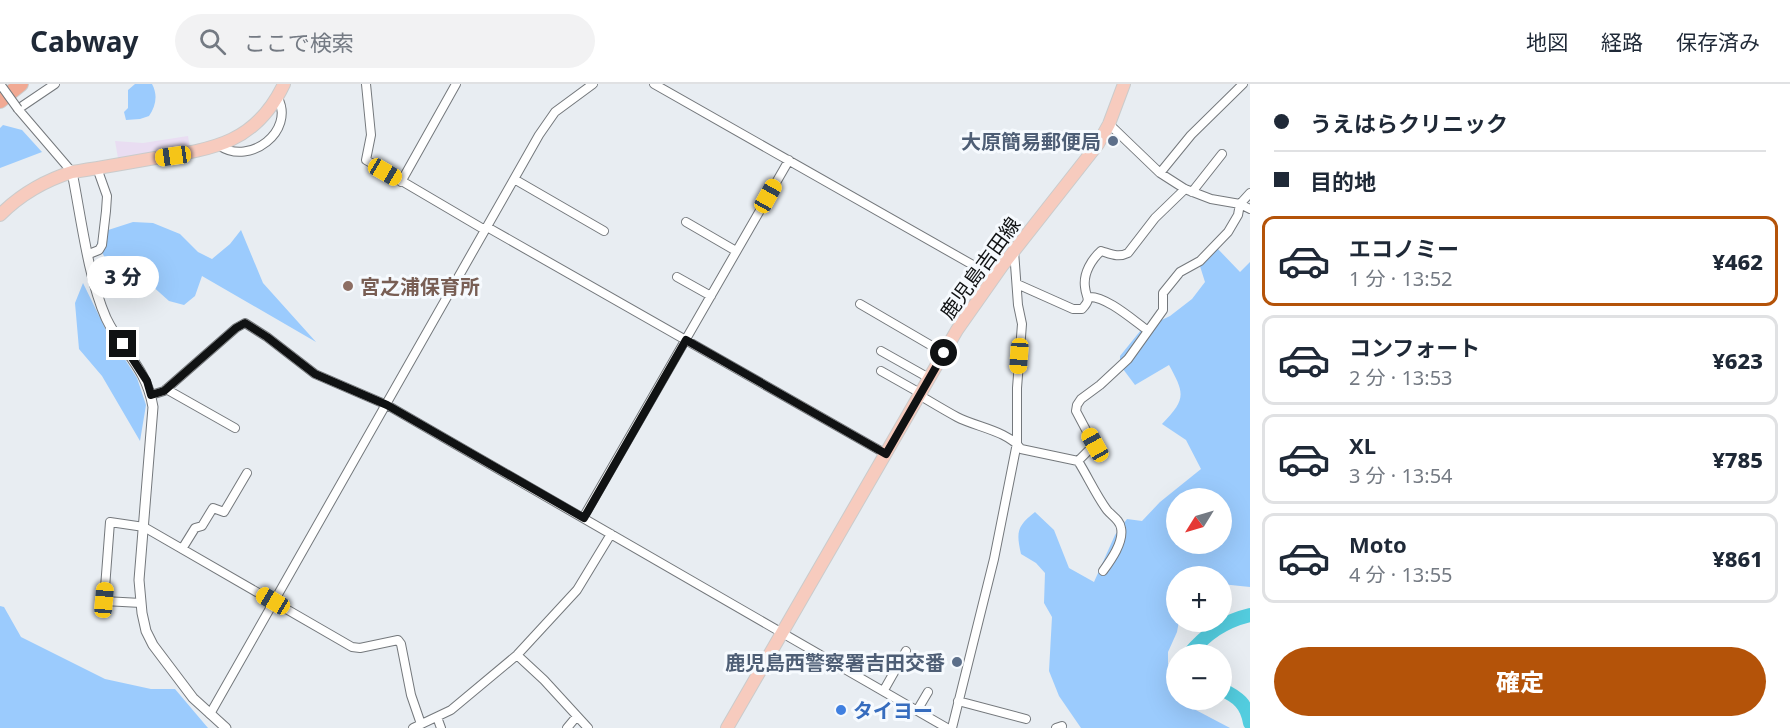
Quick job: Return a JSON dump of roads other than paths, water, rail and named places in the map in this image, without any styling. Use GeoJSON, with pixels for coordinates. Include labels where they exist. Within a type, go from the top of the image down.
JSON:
{"type":"FeatureCollection","features":[{"type":"Feature","properties":{"kind":"highway"},"geometry":{"type":"LineString","coordinates":[[0,101],[21,84]]}},
{"type":"Feature","properties":{"kind":"main road"},"geometry":{"type":"LineString","coordinates":[[0,215],[33,188],[72,172],[191,153],[220,146],[246,133],[259,123],[278,98],[284,84]]}},
{"type":"Feature","properties":{"kind":"main road","name":"鹿児島吉田線"},"geometry":{"type":"LineString","coordinates":[[727,728],[944,353],[1014,251],[1088,159],[1109,124],[1124,84]]}},
{"type":"Feature","properties":{"kind":"street"},"geometry":{"type":"LineString","coordinates":[[18,109],[55,84]]}},
{"type":"Feature","properties":{"kind":"street"},"geometry":{"type":"LineString","coordinates":[[366,84],[371,135],[366,159],[401,182],[886,454]]}},
{"type":"Feature","properties":{"kind":"street"},"geometry":{"type":"LineString","coordinates":[[401,182],[456,84]]}},
{"type":"Feature","properties":{"kind":"street"},"geometry":{"type":"LineString","coordinates":[[210,714],[547,121],[555,112],[593,84]]}},
{"type":"Feature","properties":{"kind":"street"},"geometry":{"type":"LineString","coordinates":[[654,84],[994,278]]}},
{"type":"Feature","properties":{"kind":"street"},"geometry":{"type":"LineString","coordinates":[[1160,173],[1191,135],[1243,84]]}},
{"type":"Feature","properties":{"kind":"street"},"geometry":{"type":"LineString","coordinates":[[1,85],[18,109],[72,172],[95,282],[106,318],[138,365],[147,381],[151,395],[153,421],[139,580],[146,631],[153,645],[183,686],[225,728]]}},
{"type":"Feature","properties":{"kind":"street"},"geometry":{"type":"LineString","coordinates":[[220,146],[229,152],[237,153],[258,148],[265,143],[276,131],[283,113],[278,98]]}},
{"type":"Feature","properties":{"kind":"street"},"geometry":{"type":"LineString","coordinates":[[1109,124],[1160,173],[1189,190],[1211,199],[1240,204],[1250,209]]}},
{"type":"Feature","properties":{"kind":"street"},"geometry":{"type":"LineString","coordinates":[[1017,284],[1073,309],[1082,309],[1089,297],[1085,287],[1087,273],[1094,258],[1101,250],[1121,256],[1128,253],[1155,218],[1189,190],[1222,154]]}},
{"type":"Feature","properties":{"kind":"street"},"geometry":{"type":"LineString","coordinates":[[584,518],[789,160]]}},
{"type":"Feature","properties":{"kind":"street"},"geometry":{"type":"LineString","coordinates":[[89,254],[99,250],[102,245],[106,211],[107,196],[97,168]]}},
{"type":"Feature","properties":{"kind":"street"},"geometry":{"type":"LineString","coordinates":[[514,178],[604,231]]}},
{"type":"Feature","properties":{"kind":"street"},"geometry":{"type":"LineString","coordinates":[[1078,461],[1095,445],[1076,411],[1077,405],[1128,359],[1163,309],[1164,293],[1180,272],[1200,261],[1228,232],[1238,215],[1240,204],[1250,193]]}},
{"type":"Feature","properties":{"kind":"street"},"geometry":{"type":"LineString","coordinates":[[686,222],[736,251]]}},
{"type":"Feature","properties":{"kind":"street"},"geometry":{"type":"LineString","coordinates":[[151,395],[166,389],[236,328],[245,323],[315,374],[387,405],[949,728],[994,559],[1017,443],[1017,388],[1022,324],[1018,305],[1014,251]]}},
{"type":"Feature","properties":{"kind":"street"},"geometry":{"type":"LineString","coordinates":[[677,277],[711,296]]}},
{"type":"Feature","properties":{"kind":"street"},"geometry":{"type":"LineString","coordinates":[[1089,297],[1109,303],[1147,330]]}},
{"type":"Feature","properties":{"kind":"street"},"geometry":{"type":"LineString","coordinates":[[860,304],[944,353]]}},
{"type":"Feature","properties":{"kind":"street"},"geometry":{"type":"LineString","coordinates":[[881,351],[929,378]]}},
{"type":"Feature","properties":{"kind":"street"},"geometry":{"type":"LineString","coordinates":[[880,371],[954,416],[1017,443],[1021,449],[1078,461],[1107,510],[1120,523],[1122,536],[1114,556],[1103,571]]}},
{"type":"Feature","properties":{"kind":"street"},"geometry":{"type":"LineString","coordinates":[[166,389],[235,428]]}},
{"type":"Feature","properties":{"kind":"street"},"geometry":{"type":"LineString","coordinates":[[182,549],[195,528],[202,526],[213,508],[224,512],[247,473]]}},
{"type":"Feature","properties":{"kind":"street"},"geometry":{"type":"LineString","coordinates":[[141,603],[104,600],[110,522],[144,526],[352,647],[360,648],[395,639],[400,642],[417,726],[451,710],[517,655],[577,590],[611,534]]}},
{"type":"Feature","properties":{"kind":"street"},"geometry":{"type":"LineString","coordinates":[[884,690],[906,651]]}},
{"type":"Feature","properties":{"kind":"street"},"geometry":{"type":"LineString","coordinates":[[517,655],[588,728]]}},
{"type":"Feature","properties":{"kind":"street"},"geometry":{"type":"LineString","coordinates":[[918,709],[928,692]]}},
{"type":"Feature","properties":{"kind":"street"},"geometry":{"type":"LineString","coordinates":[[958,701],[1026,719]]}},
{"type":"Feature","properties":{"kind":"street"},"geometry":{"type":"LineString","coordinates":[[567,728],[577,716]]}},
{"type":"Feature","properties":{"kind":"street"},"geometry":{"type":"LineString","coordinates":[[437,717],[441,728]]}},
{"type":"Feature","properties":{"kind":"waterway"},"geometry":{"type":"LineString","coordinates":[[1198,644],[1216,629],[1250,615]]}},
{"type":"Feature","properties":{"kind":"waterway"},"geometry":{"type":"LineString","coordinates":[[1232,695],[1247,711],[1250,723]]}},
{"type":"Feature","properties":{"kind":"place","name":"大原簡易郵便局"},"geometry":{"type":"Point","coordinates":[1113,141]}},
{"type":"Feature","properties":{"kind":"place","name":"宮之浦保育所"},"geometry":{"type":"Point","coordinates":[348,286]}},
{"type":"Feature","properties":{"kind":"place","name":"鹿児島西警察署吉田交番"},"geometry":{"type":"Point","coordinates":[957,662]}},
{"type":"Feature","properties":{"kind":"place","name":"タイヨー"},"geometry":{"type":"Point","coordinates":[841,710]}}]}
